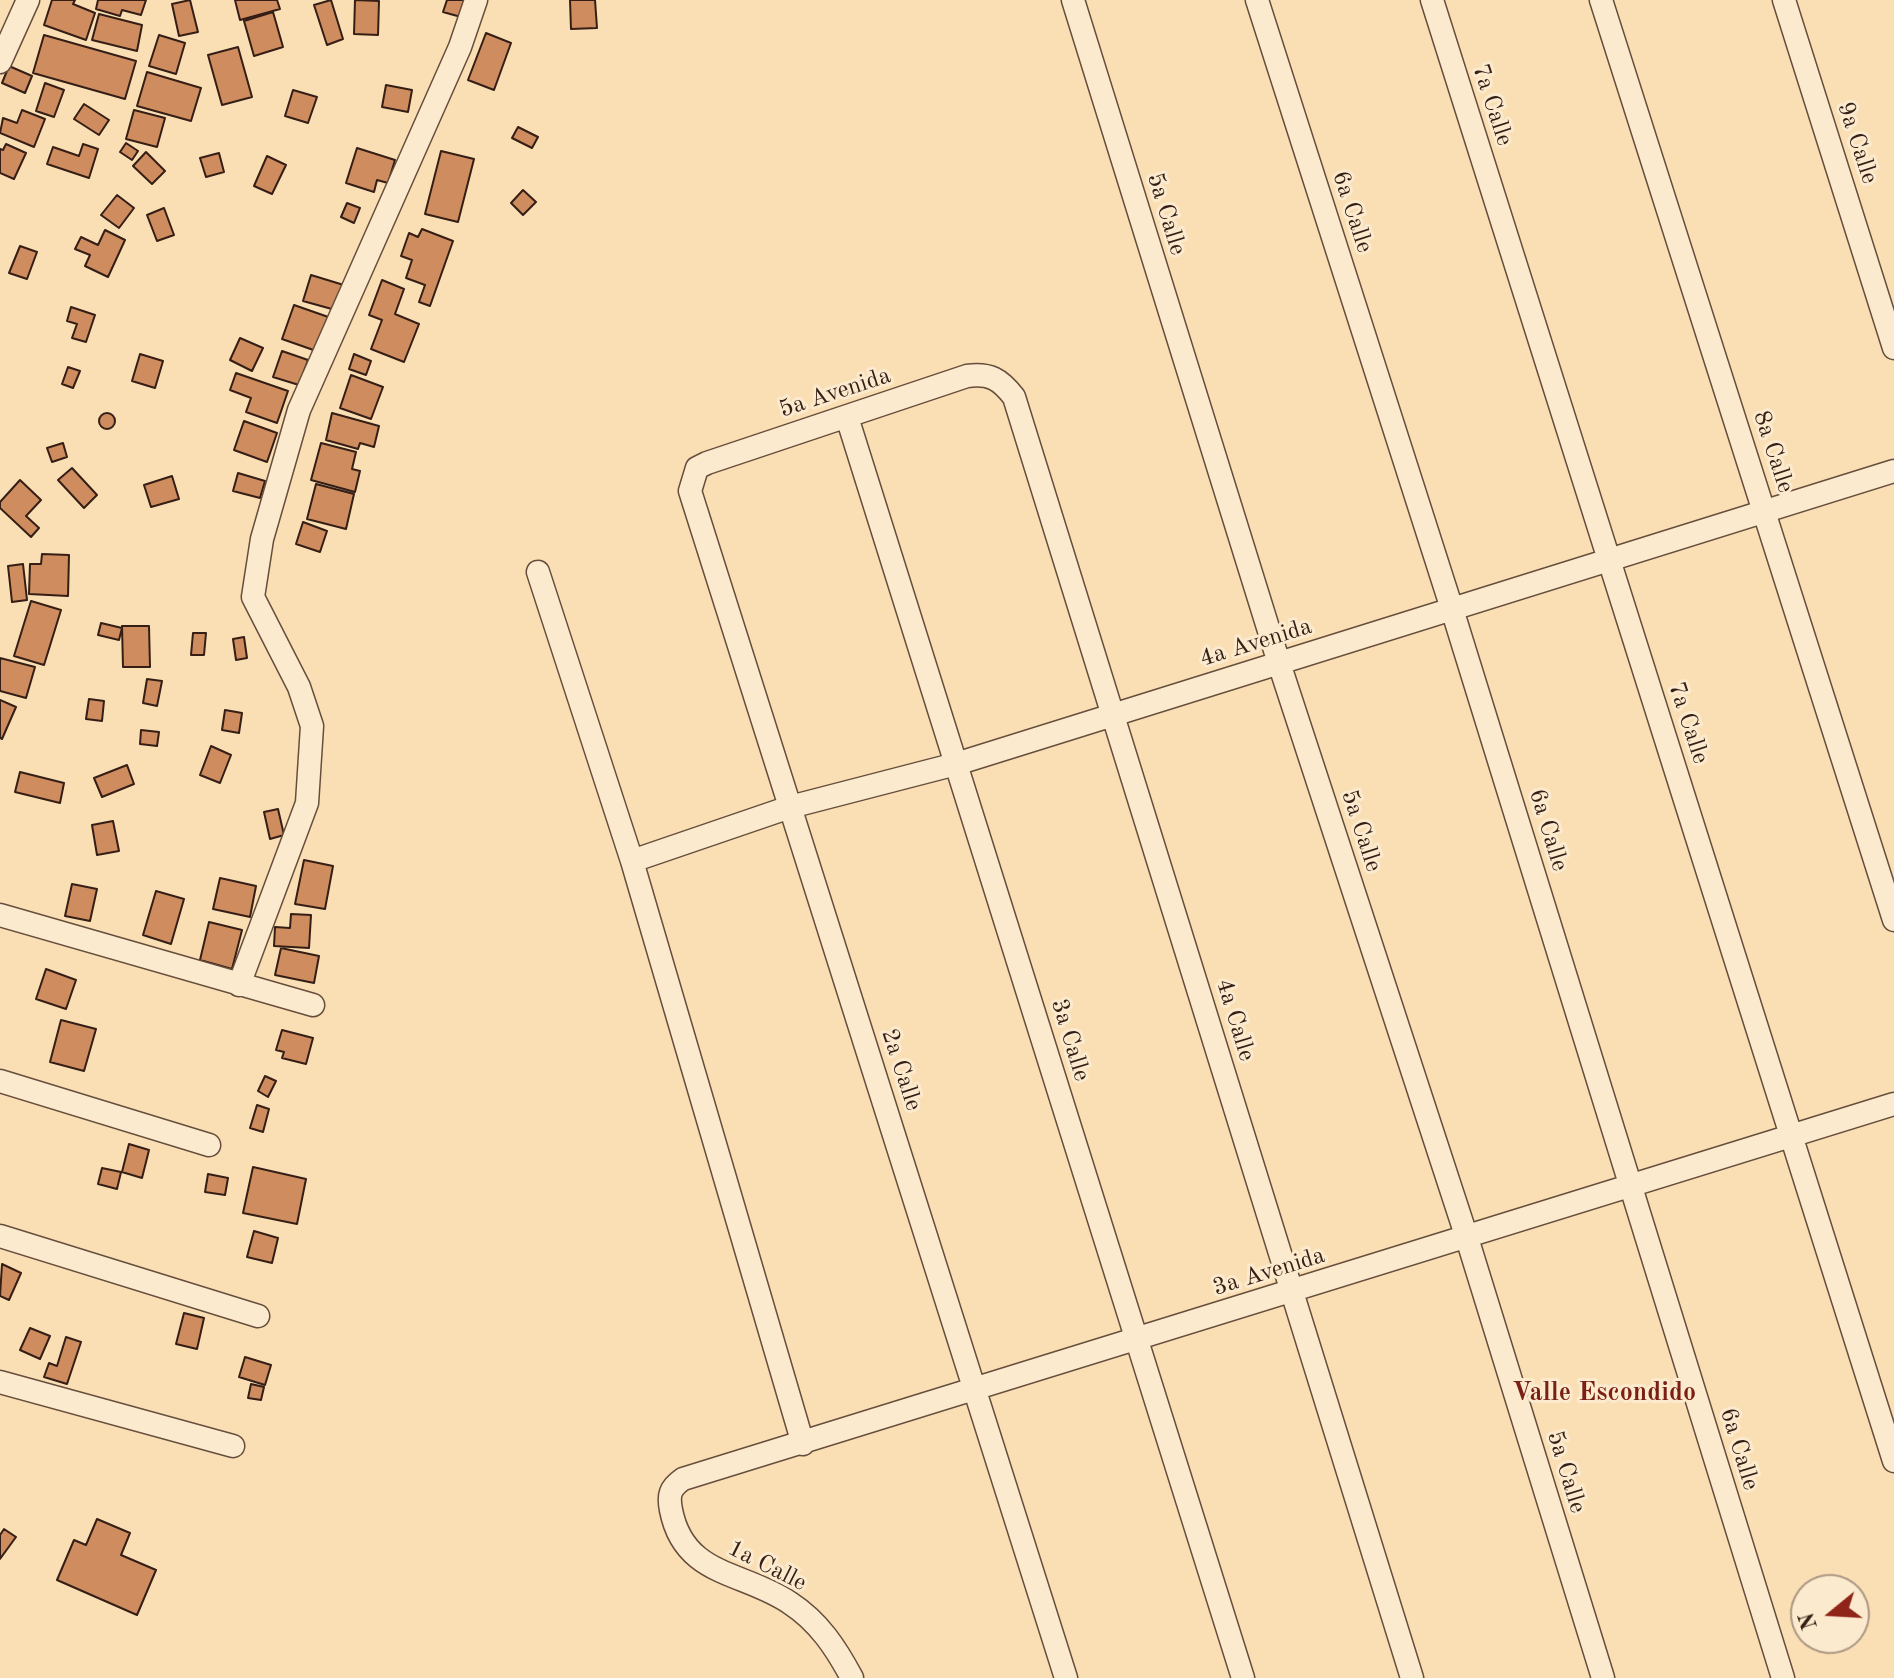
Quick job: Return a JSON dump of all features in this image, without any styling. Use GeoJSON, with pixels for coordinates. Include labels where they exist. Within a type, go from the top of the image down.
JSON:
{"type":"FeatureCollection","features":[{"type":"Feature","properties":{"kind":"street"},"geometry":{"type":"LineString","coordinates":[[0,62],[28,0]]}},
{"type":"Feature","properties":{"kind":"street"},"geometry":{"type":"LineString","coordinates":[[239,985],[307,803],[312,726],[299,687],[253,597],[262,539],[299,410],[460,47],[476,0]]}},
{"type":"Feature","properties":{"kind":"street","name":"5a Calle"},"geometry":{"type":"LineString","coordinates":[[1073,0],[1279,663],[1467,1238],[1603,1678]]}},
{"type":"Feature","properties":{"kind":"street","name":"6a Calle"},"geometry":{"type":"LineString","coordinates":[[1257,0],[1452,609],[1783,1678]]}},
{"type":"Feature","properties":{"kind":"street","name":"7a Calle"},"geometry":{"type":"LineString","coordinates":[[1432,0],[1894,1461]]}},
{"type":"Feature","properties":{"kind":"street","name":"8a Calle"},"geometry":{"type":"LineString","coordinates":[[1601,0],[1894,920]]}},
{"type":"Feature","properties":{"kind":"street","name":"9a Calle"},"geometry":{"type":"LineString","coordinates":[[1784,0],[1894,348]]}},
{"type":"Feature","properties":{"kind":"street","name":"5a Avenida"},"geometry":{"type":"LineString","coordinates":[[691,478],[697,468],[707,463],[967,376],[983,374],[1002,381]]}},
{"type":"Feature","properties":{"kind":"street","name":"4a Calle"},"geometry":{"type":"LineString","coordinates":[[1002,381],[1014,397],[1412,1678]]}},
{"type":"Feature","properties":{"kind":"street","name":"3a Calle"},"geometry":{"type":"LineString","coordinates":[[847,417],[1243,1678]]}},
{"type":"Feature","properties":{"kind":"street","name":"4a Avenida"},"geometry":{"type":"LineString","coordinates":[[632,861],[790,807],[956,764],[1894,471]]}},
{"type":"Feature","properties":{"kind":"street","name":"2a Calle"},"geometry":{"type":"LineString","coordinates":[[691,478],[690,491],[1066,1678]]}},
{"type":"Feature","properties":{"kind":"street"},"geometry":{"type":"LineString","coordinates":[[538,572],[632,861],[803,1444]]}},
{"type":"Feature","properties":{"kind":"street"},"geometry":{"type":"LineString","coordinates":[[0,915],[313,1005]]}},
{"type":"Feature","properties":{"kind":"street"},"geometry":{"type":"LineString","coordinates":[[0,1081],[209,1145]]}},
{"type":"Feature","properties":{"kind":"street","name":"3a Avenida"},"geometry":{"type":"LineString","coordinates":[[669,1498],[673,1487],[683,1479],[976,1391],[1894,1104]]}},
{"type":"Feature","properties":{"kind":"street"},"geometry":{"type":"LineString","coordinates":[[0,1236],[258,1316]]}},
{"type":"Feature","properties":{"kind":"street"},"geometry":{"type":"LineString","coordinates":[[0,1382],[233,1446]]}},
{"type":"Feature","properties":{"kind":"street","name":"1a Calle"},"geometry":{"type":"LineString","coordinates":[[669,1498],[678,1538],[700,1562],[790,1602],[831,1638],[852,1678]]}},
{"type":"Feature","properties":{"kind":"building"},"geometry":{"type":"Polygon","coordinates":[[[52,0],[75,0],[73,4],[95,13],[86,40],[44,25],[52,0]]]}},
{"type":"Feature","properties":{"kind":"building"},"geometry":{"type":"Polygon","coordinates":[[[98,0],[146,0],[141,15],[122,10],[120,16],[96,9],[98,0]]]}},
{"type":"Feature","properties":{"kind":"building"},"geometry":{"type":"Polygon","coordinates":[[[190,0],[198,32],[179,36],[172,4],[190,0]]]}},
{"type":"Feature","properties":{"kind":"building"},"geometry":{"type":"Polygon","coordinates":[[[235,0],[277,0],[280,9],[240,20],[235,0]]]}},
{"type":"Feature","properties":{"kind":"building"},"geometry":{"type":"Polygon","coordinates":[[[331,0],[343,39],[327,45],[314,5],[331,0]]]}},
{"type":"Feature","properties":{"kind":"building"},"geometry":{"type":"Polygon","coordinates":[[[355,0],[379,1],[378,35],[354,34],[355,0]]]}},
{"type":"Feature","properties":{"kind":"building"},"geometry":{"type":"Polygon","coordinates":[[[447,0],[466,0],[461,17],[443,12],[447,0]]]}},
{"type":"Feature","properties":{"kind":"building"},"geometry":{"type":"Polygon","coordinates":[[[570,0],[595,0],[597,28],[571,29],[570,0]]]}},
{"type":"Feature","properties":{"kind":"building"},"geometry":{"type":"Polygon","coordinates":[[[273,12],[283,47],[254,56],[244,21],[273,12]]]}},
{"type":"Feature","properties":{"kind":"building"},"geometry":{"type":"Polygon","coordinates":[[[99,14],[142,25],[137,51],[92,40],[99,14]]]}},
{"type":"Feature","properties":{"kind":"building"},"geometry":{"type":"Polygon","coordinates":[[[486,33],[511,43],[494,90],[468,80],[486,33]]]}},
{"type":"Feature","properties":{"kind":"building"},"geometry":{"type":"Polygon","coordinates":[[[44,35],[136,61],[125,99],[33,73],[44,35]]]}},
{"type":"Feature","properties":{"kind":"building"},"geometry":{"type":"Polygon","coordinates":[[[159,35],[185,43],[176,74],[149,66],[159,35]]]}},
{"type":"Feature","properties":{"kind":"building"},"geometry":{"type":"Polygon","coordinates":[[[238,47],[252,97],[222,105],[208,55],[238,47]]]}},
{"type":"Feature","properties":{"kind":"building"},"geometry":{"type":"Polygon","coordinates":[[[9,66],[32,76],[25,93],[2,83],[9,66]]]}},
{"type":"Feature","properties":{"kind":"building"},"geometry":{"type":"Polygon","coordinates":[[[147,72],[201,88],[191,121],[137,106],[147,72]]]}},
{"type":"Feature","properties":{"kind":"building"},"geometry":{"type":"Polygon","coordinates":[[[45,83],[64,90],[54,117],[36,111],[45,83]]]}},
{"type":"Feature","properties":{"kind":"building"},"geometry":{"type":"Polygon","coordinates":[[[386,85],[412,90],[408,112],[382,107],[386,85]]]}},
{"type":"Feature","properties":{"kind":"building"},"geometry":{"type":"Polygon","coordinates":[[[293,90],[317,97],[308,123],[285,116],[293,90]]]}},
{"type":"Feature","properties":{"kind":"building"},"geometry":{"type":"Polygon","coordinates":[[[84,104],[109,120],[99,135],[74,119],[84,104]]]}},
{"type":"Feature","properties":{"kind":"building"},"geometry":{"type":"Polygon","coordinates":[[[22,110],[45,119],[34,147],[0,133],[3,118],[17,123],[22,110]]]}},
{"type":"Feature","properties":{"kind":"building"},"geometry":{"type":"Polygon","coordinates":[[[134,110],[165,118],[157,147],[126,139],[134,110]]]}},
{"type":"Feature","properties":{"kind":"building"},"geometry":{"type":"Polygon","coordinates":[[[518,127],[538,137],[532,148],[512,138],[518,127]]]}},
{"type":"Feature","properties":{"kind":"building"},"geometry":{"type":"Polygon","coordinates":[[[126,143],[138,151],[132,160],[120,152],[126,143]]]}},
{"type":"Feature","properties":{"kind":"building"},"geometry":{"type":"Polygon","coordinates":[[[6,144],[26,153],[14,179],[0,173],[0,149],[3,150],[6,144]]]}},
{"type":"Feature","properties":{"kind":"building"},"geometry":{"type":"Polygon","coordinates":[[[83,144],[98,149],[89,178],[47,164],[53,147],[79,156],[83,144]]]}},
{"type":"Feature","properties":{"kind":"building"},"geometry":{"type":"Polygon","coordinates":[[[357,148],[395,160],[388,183],[377,180],[374,192],[346,183],[357,148]]]}},
{"type":"Feature","properties":{"kind":"building"},"geometry":{"type":"Polygon","coordinates":[[[441,151],[474,159],[458,222],[425,214],[441,151]]]}},
{"type":"Feature","properties":{"kind":"building"},"geometry":{"type":"Polygon","coordinates":[[[146,152],[165,171],[152,184],[133,166],[146,152]]]}},
{"type":"Feature","properties":{"kind":"building"},"geometry":{"type":"Polygon","coordinates":[[[219,153],[224,172],[206,177],[200,158],[219,153]]]}},
{"type":"Feature","properties":{"kind":"building"},"geometry":{"type":"Polygon","coordinates":[[[267,156],[286,165],[272,194],[254,186],[267,156]]]}},
{"type":"Feature","properties":{"kind":"building"},"geometry":{"type":"Polygon","coordinates":[[[523,190],[536,202],[523,215],[511,203],[523,190]]]}},
{"type":"Feature","properties":{"kind":"building"},"geometry":{"type":"Polygon","coordinates":[[[117,195],[134,208],[119,228],[101,215],[117,195]]]}},
{"type":"Feature","properties":{"kind":"building"},"geometry":{"type":"Polygon","coordinates":[[[347,203],[360,208],[354,223],[341,217],[347,203]]]}},
{"type":"Feature","properties":{"kind":"building"},"geometry":{"type":"Polygon","coordinates":[[[164,208],[174,235],[157,241],[147,215],[164,208]]]}},
{"type":"Feature","properties":{"kind":"building"},"geometry":{"type":"Polygon","coordinates":[[[422,229],[453,241],[430,306],[419,302],[425,285],[406,278],[412,260],[401,256],[409,233],[418,237],[422,229]]]}},
{"type":"Feature","properties":{"kind":"building"},"geometry":{"type":"Polygon","coordinates":[[[105,230],[125,240],[108,277],[85,266],[90,255],[75,249],[81,237],[98,245],[105,230]]]}},
{"type":"Feature","properties":{"kind":"building"},"geometry":{"type":"Polygon","coordinates":[[[20,246],[37,252],[27,279],[9,273],[20,246]]]}},
{"type":"Feature","properties":{"kind":"building"},"geometry":{"type":"Polygon","coordinates":[[[311,275],[347,286],[339,311],[303,301],[311,275]]]}},
{"type":"Feature","properties":{"kind":"building"},"geometry":{"type":"Polygon","coordinates":[[[382,280],[404,289],[395,314],[419,324],[404,362],[371,349],[382,320],[369,315],[382,280]]]}},
{"type":"Feature","properties":{"kind":"building"},"geometry":{"type":"Polygon","coordinates":[[[294,305],[334,319],[322,353],[282,339],[294,305]]]}},
{"type":"Feature","properties":{"kind":"building"},"geometry":{"type":"Polygon","coordinates":[[[71,307],[95,315],[86,342],[72,338],[77,324],[67,321],[71,307]]]}},
{"type":"Feature","properties":{"kind":"building"},"geometry":{"type":"Polygon","coordinates":[[[240,338],[263,348],[252,371],[230,360],[240,338]]]}},
{"type":"Feature","properties":{"kind":"building"},"geometry":{"type":"Polygon","coordinates":[[[282,351],[308,360],[299,385],[273,377],[282,351]]]}},
{"type":"Feature","properties":{"kind":"building"},"geometry":{"type":"Polygon","coordinates":[[[140,354],[163,361],[155,388],[132,381],[140,354]]]}},
{"type":"Feature","properties":{"kind":"building"},"geometry":{"type":"Polygon","coordinates":[[[354,354],[371,361],[366,375],[349,369],[354,354]]]}},
{"type":"Feature","properties":{"kind":"building"},"geometry":{"type":"Polygon","coordinates":[[[68,367],[80,371],[73,388],[62,384],[68,367]]]}},
{"type":"Feature","properties":{"kind":"building"},"geometry":{"type":"Polygon","coordinates":[[[236,373],[288,391],[277,423],[246,412],[251,398],[230,390],[236,373]]]}},
{"type":"Feature","properties":{"kind":"building"},"geometry":{"type":"Polygon","coordinates":[[[351,375],[383,387],[371,419],[340,408],[351,375]]]}},
{"type":"Feature","properties":{"kind":"building"},"geometry":{"type":"Polygon","coordinates":[[[107,413],[115,421],[107,429],[99,421],[107,413]]]}},
{"type":"Feature","properties":{"kind":"building"},"geometry":{"type":"Polygon","coordinates":[[[332,413],[379,426],[374,447],[360,443],[358,449],[326,440],[332,413]]]}},
{"type":"Feature","properties":{"kind":"building"},"geometry":{"type":"Polygon","coordinates":[[[244,421],[277,433],[267,462],[234,450],[244,421]]]}},
{"type":"Feature","properties":{"kind":"building"},"geometry":{"type":"Polygon","coordinates":[[[63,443],[67,457],[52,462],[47,448],[63,443]]]}},
{"type":"Feature","properties":{"kind":"building"},"geometry":{"type":"Polygon","coordinates":[[[321,443],[356,452],[352,469],[360,471],[355,492],[311,480],[321,443]]]}},
{"type":"Feature","properties":{"kind":"building"},"geometry":{"type":"Polygon","coordinates":[[[72,468],[97,495],[84,508],[58,480],[72,468]]]}},
{"type":"Feature","properties":{"kind":"building"},"geometry":{"type":"Polygon","coordinates":[[[238,473],[265,481],[260,498],[233,491],[238,473]]]}},
{"type":"Feature","properties":{"kind":"building"},"geometry":{"type":"Polygon","coordinates":[[[172,476],[179,499],[151,507],[144,485],[172,476]]]}},
{"type":"Feature","properties":{"kind":"building"},"geometry":{"type":"Polygon","coordinates":[[[20,480],[41,500],[26,516],[39,528],[31,537],[0,508],[0,502],[20,480]]]}},
{"type":"Feature","properties":{"kind":"building"},"geometry":{"type":"Polygon","coordinates":[[[316,484],[354,494],[346,529],[307,519],[316,484]]]}},
{"type":"Feature","properties":{"kind":"building"},"geometry":{"type":"Polygon","coordinates":[[[303,522],[327,531],[320,552],[296,544],[303,522]]]}},
{"type":"Feature","properties":{"kind":"building"},"geometry":{"type":"Polygon","coordinates":[[[42,554],[69,555],[68,596],[29,594],[30,564],[41,564],[42,554]]]}},
{"type":"Feature","properties":{"kind":"building"},"geometry":{"type":"Polygon","coordinates":[[[23,564],[27,600],[12,602],[8,566],[23,564]]]}},
{"type":"Feature","properties":{"kind":"building"},"geometry":{"type":"Polygon","coordinates":[[[31,601],[61,610],[44,665],[14,656],[31,601]]]}},
{"type":"Feature","properties":{"kind":"building"},"geometry":{"type":"Polygon","coordinates":[[[101,623],[122,628],[119,640],[98,635],[101,623]]]}},
{"type":"Feature","properties":{"kind":"building"},"geometry":{"type":"Polygon","coordinates":[[[122,626],[149,626],[150,667],[123,667],[122,626]]]}},
{"type":"Feature","properties":{"kind":"building"},"geometry":{"type":"Polygon","coordinates":[[[193,633],[206,633],[204,655],[191,655],[193,633]]]}},
{"type":"Feature","properties":{"kind":"building"},"geometry":{"type":"Polygon","coordinates":[[[244,637],[247,658],[236,660],[233,639],[244,637]]]}},
{"type":"Feature","properties":{"kind":"building"},"geometry":{"type":"Polygon","coordinates":[[[0,658],[35,667],[26,698],[0,691],[0,658]]]}},
{"type":"Feature","properties":{"kind":"building"},"geometry":{"type":"Polygon","coordinates":[[[147,679],[162,681],[157,706],[143,703],[147,679]]]}},
{"type":"Feature","properties":{"kind":"building"},"geometry":{"type":"Polygon","coordinates":[[[89,699],[104,701],[102,721],[86,719],[89,699]]]}},
{"type":"Feature","properties":{"kind":"building"},"geometry":{"type":"Polygon","coordinates":[[[0,700],[16,707],[2,739],[0,738],[0,700]]]}},
{"type":"Feature","properties":{"kind":"building"},"geometry":{"type":"Polygon","coordinates":[[[225,710],[242,713],[239,733],[222,730],[225,710]]]}},
{"type":"Feature","properties":{"kind":"building"},"geometry":{"type":"Polygon","coordinates":[[[141,730],[159,732],[157,746],[140,744],[141,730]]]}},
{"type":"Feature","properties":{"kind":"building"},"geometry":{"type":"Polygon","coordinates":[[[211,746],[231,755],[220,783],[200,775],[211,746]]]}},
{"type":"Feature","properties":{"kind":"building"},"geometry":{"type":"Polygon","coordinates":[[[127,765],[134,784],[102,797],[94,778],[127,765]]]}},
{"type":"Feature","properties":{"kind":"building"},"geometry":{"type":"Polygon","coordinates":[[[20,772],[64,783],[60,803],[15,792],[20,772]]]}},
{"type":"Feature","properties":{"kind":"building"},"geometry":{"type":"Polygon","coordinates":[[[278,809],[284,835],[270,839],[264,812],[278,809]]]}},
{"type":"Feature","properties":{"kind":"building"},"geometry":{"type":"Polygon","coordinates":[[[113,821],[119,851],[97,855],[92,825],[113,821]]]}},
{"type":"Feature","properties":{"kind":"building"},"geometry":{"type":"Polygon","coordinates":[[[304,860],[333,866],[325,909],[295,904],[304,860]]]}},
{"type":"Feature","properties":{"kind":"building"},"geometry":{"type":"Polygon","coordinates":[[[220,878],[256,886],[250,917],[213,909],[220,878]]]}},
{"type":"Feature","properties":{"kind":"building"},"geometry":{"type":"Polygon","coordinates":[[[72,884],[97,889],[90,921],[65,916],[72,884]]]}},
{"type":"Feature","properties":{"kind":"building"},"geometry":{"type":"Polygon","coordinates":[[[156,891],[184,899],[171,944],[143,935],[156,891]]]}},
{"type":"Feature","properties":{"kind":"building"},"geometry":{"type":"Polygon","coordinates":[[[291,914],[311,915],[309,948],[274,946],[275,927],[290,928],[291,914]]]}},
{"type":"Feature","properties":{"kind":"building"},"geometry":{"type":"Polygon","coordinates":[[[209,922],[242,930],[232,969],[200,960],[209,922]]]}},
{"type":"Feature","properties":{"kind":"building"},"geometry":{"type":"Polygon","coordinates":[[[281,948],[319,956],[314,983],[275,975],[281,948]]]}},
{"type":"Feature","properties":{"kind":"building"},"geometry":{"type":"Polygon","coordinates":[[[46,969],[76,980],[66,1009],[36,999],[46,969]]]}},
{"type":"Feature","properties":{"kind":"building"},"geometry":{"type":"Polygon","coordinates":[[[61,1020],[96,1029],[84,1071],[50,1062],[61,1020]]]}},
{"type":"Feature","properties":{"kind":"building"},"geometry":{"type":"Polygon","coordinates":[[[282,1030],[313,1038],[306,1064],[282,1058],[284,1052],[276,1050],[282,1030]]]}},
{"type":"Feature","properties":{"kind":"building"},"geometry":{"type":"Polygon","coordinates":[[[265,1076],[276,1081],[268,1097],[258,1091],[265,1076]]]}},
{"type":"Feature","properties":{"kind":"building"},"geometry":{"type":"Polygon","coordinates":[[[257,1105],[269,1109],[263,1132],[250,1128],[257,1105]]]}},
{"type":"Feature","properties":{"kind":"building"},"geometry":{"type":"Polygon","coordinates":[[[129,1144],[149,1150],[142,1178],[122,1172],[129,1144]]]}},
{"type":"Feature","properties":{"kind":"building"},"geometry":{"type":"Polygon","coordinates":[[[253,1167],[306,1179],[297,1224],[243,1213],[253,1167]]]}},
{"type":"Feature","properties":{"kind":"building"},"geometry":{"type":"Polygon","coordinates":[[[102,1168],[121,1172],[117,1189],[98,1184],[102,1168]]]}},
{"type":"Feature","properties":{"kind":"building"},"geometry":{"type":"Polygon","coordinates":[[[208,1174],[228,1178],[225,1195],[205,1192],[208,1174]]]}},
{"type":"Feature","properties":{"kind":"building"},"geometry":{"type":"Polygon","coordinates":[[[254,1231],[278,1238],[272,1263],[247,1257],[254,1231]]]}},
{"type":"Feature","properties":{"kind":"building"},"geometry":{"type":"Polygon","coordinates":[[[2,1264],[21,1273],[9,1300],[0,1296],[2,1264]]]}},
{"type":"Feature","properties":{"kind":"building"},"geometry":{"type":"Polygon","coordinates":[[[184,1313],[204,1318],[197,1349],[176,1344],[184,1313]]]}},
{"type":"Feature","properties":{"kind":"building"},"geometry":{"type":"Polygon","coordinates":[[[30,1328],[50,1336],[40,1359],[20,1350],[30,1328]]]}},
{"type":"Feature","properties":{"kind":"building"},"geometry":{"type":"Polygon","coordinates":[[[66,1337],[81,1342],[67,1384],[44,1377],[49,1363],[57,1366],[66,1337]]]}},
{"type":"Feature","properties":{"kind":"building"},"geometry":{"type":"Polygon","coordinates":[[[245,1357],[271,1365],[265,1385],[239,1377],[245,1357]]]}},
{"type":"Feature","properties":{"kind":"building"},"geometry":{"type":"Polygon","coordinates":[[[251,1384],[264,1387],[261,1400],[248,1398],[251,1384]]]}},
{"type":"Feature","properties":{"kind":"building"},"geometry":{"type":"Polygon","coordinates":[[[97,1519],[130,1533],[121,1555],[156,1570],[137,1615],[57,1580],[74,1540],[86,1545],[97,1519]]]}},
{"type":"Feature","properties":{"kind":"building"},"geometry":{"type":"Polygon","coordinates":[[[4,1529],[16,1537],[0,1559],[0,1535],[4,1529]]]}},
{"type":"Feature","properties":{"kind":"district","name":"Valle Escondido"},"geometry":{"type":"Point","coordinates":[1604,1393]}}]}
